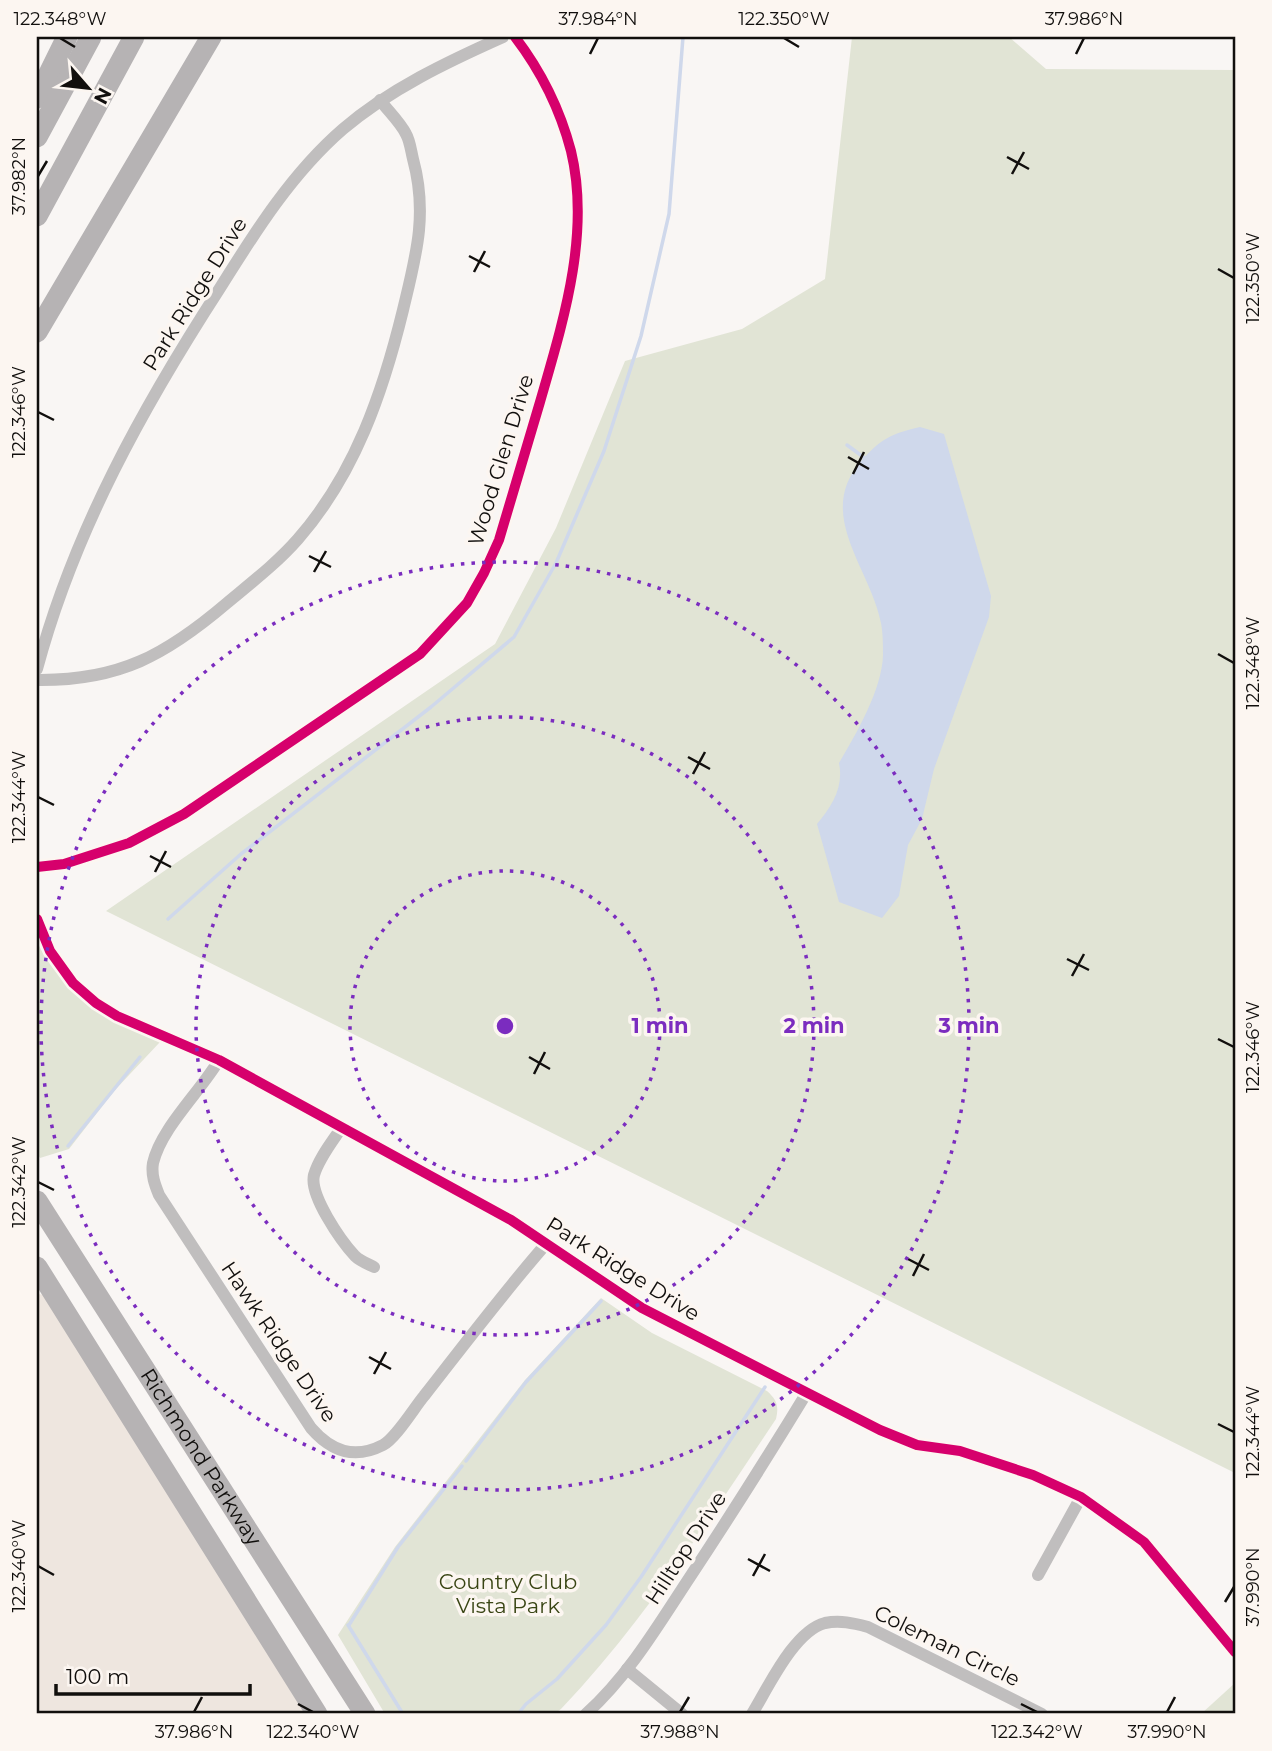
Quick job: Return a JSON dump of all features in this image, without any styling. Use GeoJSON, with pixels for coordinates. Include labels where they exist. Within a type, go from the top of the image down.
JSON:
{"type":"FeatureCollection","features":[{"type":"Feature","properties":{"kind":"highway"},"geometry":{"type":"LineString","coordinates":[[37,97],[67,37]]}},
{"type":"Feature","properties":{"kind":"highway"},"geometry":{"type":"LineString","coordinates":[[37,137],[91,37]]}},
{"type":"Feature","properties":{"kind":"highway"},"geometry":{"type":"LineString","coordinates":[[37,216],[134,37]]}},
{"type":"Feature","properties":{"kind":"highway"},"geometry":{"type":"LineString","coordinates":[[37,332],[211,37]]}},
{"type":"Feature","properties":{"kind":"highway","name":"Richmond Parkway"},"geometry":{"type":"LineString","coordinates":[[37,1201],[365,1714]]}},
{"type":"Feature","properties":{"kind":"highway","name":"Richmond Parkway"},"geometry":{"type":"LineString","coordinates":[[37,1267],[317,1714]]}},
{"type":"Feature","properties":{"kind":"street","name":"Park Ridge Drive"},"geometry":{"type":"LineString","coordinates":[[37,668],[50,618],[72,560],[145,410],[188,337],[277,202],[342,130],[380,100],[503,37]]}},
{"type":"Feature","properties":{"kind":"street","name":"Wood Glen Drive"},"geometry":{"type":"LineString","coordinates":[[37,867],[64,864],[129,843],[184,814],[420,654],[467,603],[499,540],[563,323],[575,252],[578,199],[571,152],[559,111],[535,64],[515,37]]}},
{"type":"Feature","properties":{"kind":"street"},"geometry":{"type":"LineString","coordinates":[[37,680],[68,681],[95,677],[164,651],[192,633],[261,575],[297,540],[323,507],[349,465],[373,413],[391,362],[415,264],[422,199],[407,134],[380,100]]}},
{"type":"Feature","properties":{"kind":"street","name":"Park Ridge Drive"},"geometry":{"type":"LineString","coordinates":[[37,919],[50,951],[73,983],[96,1003],[117,1016],[219,1060],[510,1220],[642,1308],[880,1430],[918,1445],[960,1451],[1033,1475],[1081,1497],[1144,1542],[1235,1652]]}},
{"type":"Feature","properties":{"kind":"street","name":"Hawk Ridge Drive"},"geometry":{"type":"LineString","coordinates":[[219,1060],[206,1082],[169,1130],[153,1163],[152,1177],[159,1195],[311,1428],[335,1449],[350,1452],[385,1444],[546,1244]]}},
{"type":"Feature","properties":{"kind":"street"},"geometry":{"type":"LineString","coordinates":[[342,1127],[313,1177],[313,1190],[318,1202],[356,1257],[374,1267]]}},
{"type":"Feature","properties":{"kind":"street","name":"Hilltop Drive"},"geometry":{"type":"LineString","coordinates":[[586,1714],[627,1669],[746,1493],[806,1394]]}},
{"type":"Feature","properties":{"kind":"street"},"geometry":{"type":"LineString","coordinates":[[1038,1575],[1081,1497]]}},
{"type":"Feature","properties":{"kind":"street","name":"Coleman Circle"},"geometry":{"type":"LineString","coordinates":[[752,1714],[795,1645],[809,1630],[825,1623],[845,1621],[868,1627],[1042,1714]]}},
{"type":"Feature","properties":{"kind":"street"},"geometry":{"type":"LineString","coordinates":[[627,1669],[682,1714]]}},
{"type":"Feature","properties":{"kind":"shaded area"},"geometry":{"type":"Polygon","coordinates":[[[37,1294],[46,1295],[305,1714],[37,1714],[37,1294]]]}},
{"type":"Feature","properties":{"kind":"green space"},"geometry":{"type":"Polygon","coordinates":[[[852,37],[1009,37],[1046,69],[1235,70],[1235,1473],[106,911],[495,644],[556,528],[625,361],[742,329],[825,279],[852,37]]]}},
{"type":"Feature","properties":{"kind":"green space"},"geometry":{"type":"Polygon","coordinates":[[[37,942],[60,977],[89,1004],[122,1025],[160,1042],[114,1091],[69,1149],[40,1158],[37,1153],[37,942]]]}},
{"type":"Feature","properties":{"kind":"green space","name":"Country Club Vista Park"},"geometry":{"type":"Polygon","coordinates":[[[601,1298],[652,1333],[767,1391],[776,1404],[776,1419],[648,1605],[561,1709],[554,1714],[385,1714],[338,1635],[395,1547],[525,1380],[601,1298]]]}},
{"type":"Feature","properties":{"kind":"green space"},"geometry":{"type":"Polygon","coordinates":[[[1235,1683],[1235,1714],[1201,1714],[1235,1683]]]}},
{"type":"Feature","properties":{"kind":"water"},"geometry":{"type":"Polygon","coordinates":[[[920,427],[944,434],[991,596],[989,617],[934,769],[922,819],[908,845],[899,896],[882,918],[839,902],[817,824],[836,796],[840,780],[839,763],[873,697],[882,668],[881,623],[849,541],[843,500],[849,480],[869,453],[888,438],[920,427]]]}},
{"type":"Feature","properties":{"kind":"waterway"},"geometry":{"type":"LineString","coordinates":[[168,919],[241,854],[431,707],[514,637],[556,563],[604,451],[641,336],[669,214],[683,37]]}},
{"type":"Feature","properties":{"kind":"waterway"},"geometry":{"type":"LineString","coordinates":[[847,445],[866,459]]}},
{"type":"Feature","properties":{"kind":"waterway"},"geometry":{"type":"LineString","coordinates":[[68,1146],[140,1057]]}},
{"type":"Feature","properties":{"kind":"waterway"},"geometry":{"type":"LineString","coordinates":[[466,1461],[526,1382],[601,1301]]}},
{"type":"Feature","properties":{"kind":"waterway"},"geometry":{"type":"LineString","coordinates":[[518,1714],[557,1679],[606,1625],[641,1577],[765,1387]]}},
{"type":"Feature","properties":{"kind":"waterway"},"geometry":{"type":"LineString","coordinates":[[349,1625],[398,1547],[462,1466]]}},
{"type":"Feature","properties":{"kind":"waterway"},"geometry":{"type":"LineString","coordinates":[[348,1625],[403,1714]]}},
{"type":"Feature","properties":{"kind":"cycle path"},"geometry":{"type":"LineString","coordinates":[[37,867],[64,864],[129,843],[184,814],[420,654],[467,603],[499,540],[557,341],[572,278],[576,246],[576,182],[567,135],[549,91],[515,37]]}},
{"type":"Feature","properties":{"kind":"cycle path"},"geometry":{"type":"LineString","coordinates":[[37,919],[50,951],[73,983],[96,1003],[117,1016],[219,1060],[511,1220],[642,1308],[880,1430],[917,1445],[960,1451],[1033,1475],[1081,1497],[1144,1542],[1235,1652]]}}]}
